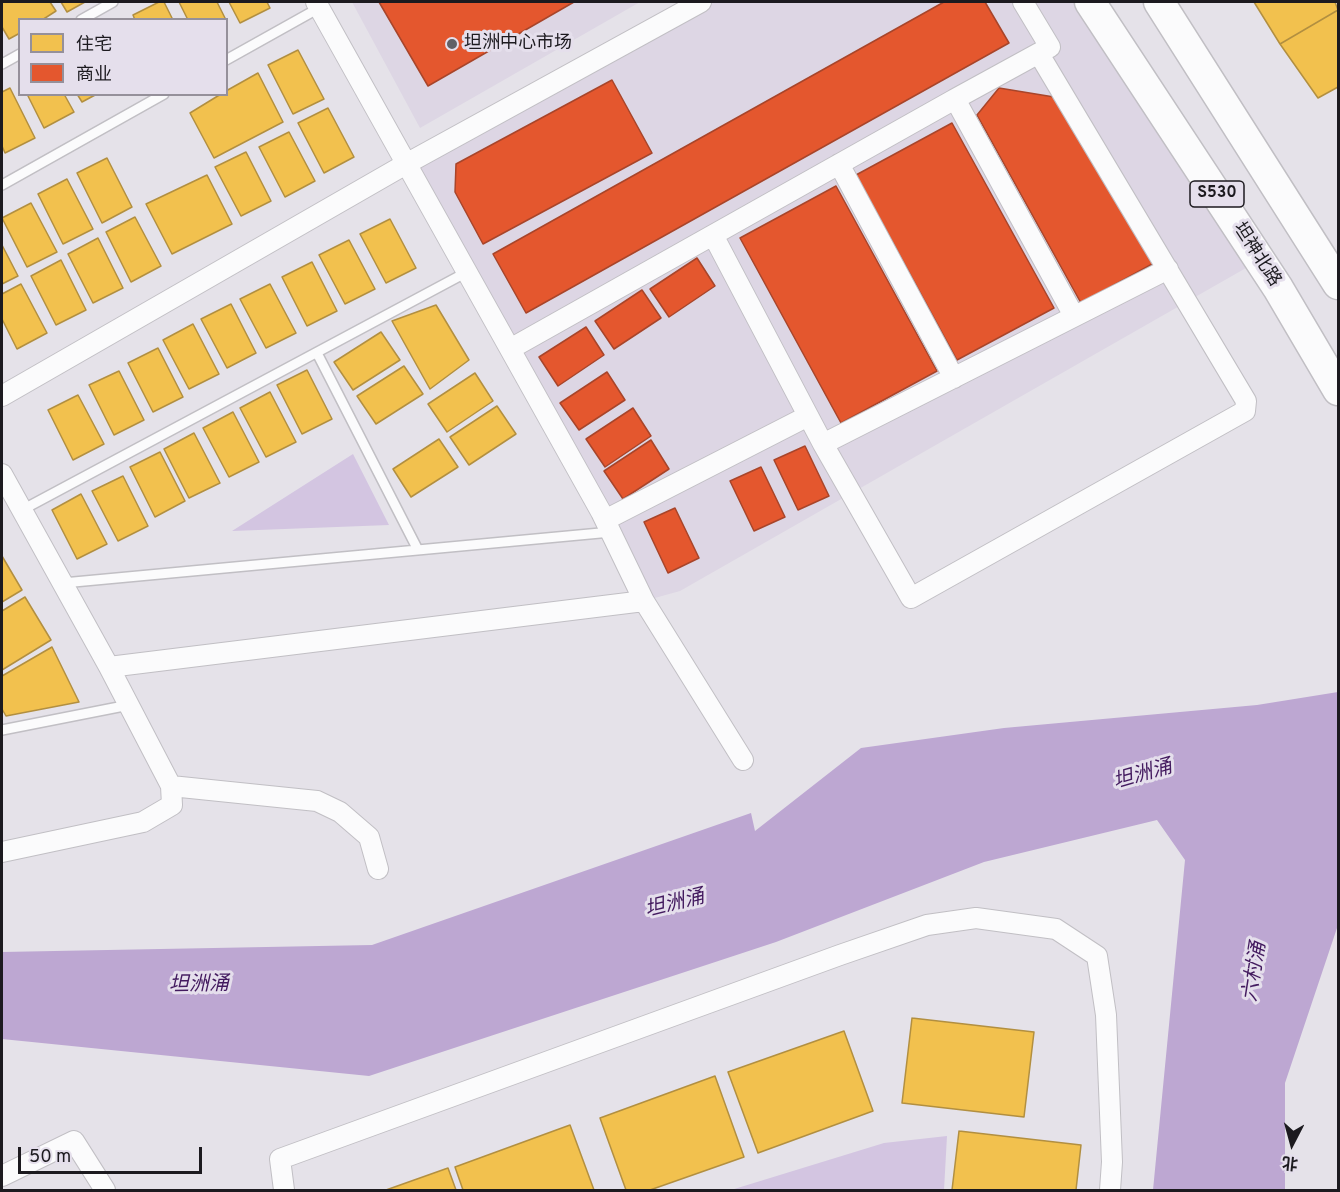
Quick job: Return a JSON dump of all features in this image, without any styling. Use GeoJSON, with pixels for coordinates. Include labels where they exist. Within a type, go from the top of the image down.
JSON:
{"type":"FeatureCollection","features":[{"type":"Feature","properties":{"kind":"main road","name":"坦神北路"},"geometry":{"type":"LineString","coordinates":[[1090,2],[1278,288],[1338,390]]}},
{"type":"Feature","properties":{"kind":"main road","name":"S530"},"geometry":{"type":"LineString","coordinates":[[1159,2],[1338,284]]}},
{"type":"Feature","properties":{"kind":"street"},"geometry":{"type":"LineString","coordinates":[[2,396],[406,164],[701,2]]}},
{"type":"Feature","properties":{"kind":"street"},"geometry":{"type":"LineString","coordinates":[[510,349],[955,99],[1040,54],[1050,47],[1023,2]]}},
{"type":"Feature","properties":{"kind":"street"},"geometry":{"type":"LineString","coordinates":[[318,5],[608,526],[644,602],[742,760]]}},
{"type":"Feature","properties":{"kind":"street"},"geometry":{"type":"LineString","coordinates":[[714,235],[823,444],[911,598],[1245,411],[1246,400],[1040,54]]}},
{"type":"Feature","properties":{"kind":"street"},"geometry":{"type":"LineString","coordinates":[[955,99],[1074,316]]}},
{"type":"Feature","properties":{"kind":"street"},"geometry":{"type":"LineString","coordinates":[[839,164],[954,378]]}},
{"type":"Feature","properties":{"kind":"street"},"geometry":{"type":"LineString","coordinates":[[823,444],[1168,269]]}},
{"type":"Feature","properties":{"kind":"street"},"geometry":{"type":"LineString","coordinates":[[608,526],[808,416]]}},
{"type":"Feature","properties":{"kind":"street"},"geometry":{"type":"LineString","coordinates":[[2,474],[110,667],[171,786],[172,805],[143,822],[2,852]]}},
{"type":"Feature","properties":{"kind":"street"},"geometry":{"type":"LineString","coordinates":[[110,667],[644,602]]}},
{"type":"Feature","properties":{"kind":"street"},"geometry":{"type":"LineString","coordinates":[[171,786],[317,801],[340,812],[369,837],[378,869]]}},
{"type":"Feature","properties":{"kind":"street"},"geometry":{"type":"LineString","coordinates":[[284,1191],[280,1159],[851,951],[927,925],[976,918],[1056,929],[1097,956],[1106,1015],[1112,1162],[1110,1191]]}},
{"type":"Feature","properties":{"kind":"street"},"geometry":{"type":"LineString","coordinates":[[2,1176],[74,1141],[105,1191]]}},
{"type":"Feature","properties":{"kind":"lane"},"geometry":{"type":"LineString","coordinates":[[85,18],[113,2]]}},
{"type":"Feature","properties":{"kind":"lane"},"geometry":{"type":"LineString","coordinates":[[228,59],[318,5]]}},
{"type":"Feature","properties":{"kind":"lane"},"geometry":{"type":"LineString","coordinates":[[2,64],[18,55]]}},
{"type":"Feature","properties":{"kind":"lane"},"geometry":{"type":"LineString","coordinates":[[2,185],[160,96]]}},
{"type":"Feature","properties":{"kind":"lane"},"geometry":{"type":"LineString","coordinates":[[22,510],[467,272]]}},
{"type":"Feature","properties":{"kind":"lane"},"geometry":{"type":"LineString","coordinates":[[317,353],[418,550]]}},
{"type":"Feature","properties":{"kind":"lane"},"geometry":{"type":"LineString","coordinates":[[63,583],[418,550],[608,526]]}},
{"type":"Feature","properties":{"kind":"lane"},"geometry":{"type":"LineString","coordinates":[[2,730],[129,705]]}},
{"type":"Feature","properties":{"kind":"shaded area"},"geometry":{"type":"Polygon","coordinates":[[[352,2],[640,2],[420,128],[352,2]]]}},
{"type":"Feature","properties":{"kind":"shaded area"},"geometry":{"type":"Polygon","coordinates":[[[701,2],[1090,2],[1260,260],[680,591],[644,601],[406,164],[701,2]]]}},
{"type":"Feature","properties":{"kind":"shaded area"},"geometry":{"type":"Polygon","coordinates":[[[353,454],[389,525],[232,531],[353,454]]]}},
{"type":"Feature","properties":{"kind":"shaded area"},"geometry":{"type":"Polygon","coordinates":[[[947,1136],[944,1190],[731,1190],[884,1143],[947,1136]]]}},
{"type":"Feature","properties":{"kind":"water"},"geometry":{"type":"Polygon","coordinates":[[[1338,692],[1338,925],[1285,1083],[1285,1190],[1153,1190],[1185,860],[1157,820],[984,862],[776,942],[369,1076],[2,1039],[2,952],[372,945],[751,813],[755,831],[861,748],[1004,728],[1257,705],[1338,692]]]}},
{"type":"Feature","properties":{"kind":"building: 住宅"},"geometry":{"type":"Polygon","coordinates":[[[2,2],[50,2],[56,11],[45,18],[18,18],[18,34],[9,39],[2,27],[2,2]]]}},
{"type":"Feature","properties":{"kind":"building: 住宅"},"geometry":{"type":"Polygon","coordinates":[[[61,2],[85,2],[67,12],[61,2]]]}},
{"type":"Feature","properties":{"kind":"building: 住宅"},"geometry":{"type":"Polygon","coordinates":[[[159,2],[164,2],[172,18],[134,18],[133,15],[159,2]]]}},
{"type":"Feature","properties":{"kind":"building: 住宅"},"geometry":{"type":"Polygon","coordinates":[[[179,2],[217,2],[225,18],[187,18],[179,2]]]}},
{"type":"Feature","properties":{"kind":"building: 住宅"},"geometry":{"type":"Polygon","coordinates":[[[229,2],[267,2],[270,8],[240,23],[229,2]]]}},
{"type":"Feature","properties":{"kind":"building: 住宅"},"geometry":{"type":"Polygon","coordinates":[[[1254,2],[1335,2],[1338,10],[1280,44],[1254,2]]]}},
{"type":"Feature","properties":{"kind":"building: 住宅"},"geometry":{"type":"Polygon","coordinates":[[[1338,10],[1338,87],[1318,98],[1280,44],[1338,10]]]}},
{"type":"Feature","properties":{"kind":"building: 住宅"},"geometry":{"type":"Polygon","coordinates":[[[298,50],[324,99],[293,114],[268,65],[298,50]]]}},
{"type":"Feature","properties":{"kind":"building: 住宅"},"geometry":{"type":"Polygon","coordinates":[[[258,73],[283,122],[214,158],[190,113],[218,96],[228,96],[228,90],[258,73]]]}},
{"type":"Feature","properties":{"kind":"building: 住宅"},"geometry":{"type":"Polygon","coordinates":[[[10,88],[35,138],[5,153],[2,146],[2,92],[10,88]]]}},
{"type":"Feature","properties":{"kind":"building: 住宅"},"geometry":{"type":"Polygon","coordinates":[[[28,96],[65,96],[74,112],[44,128],[28,96]]]}},
{"type":"Feature","properties":{"kind":"building: 住宅"},"geometry":{"type":"Polygon","coordinates":[[[78,96],[93,96],[82,102],[78,96]]]}},
{"type":"Feature","properties":{"kind":"building: 住宅"},"geometry":{"type":"Polygon","coordinates":[[[328,108],[354,157],[324,173],[298,123],[328,108]]]}},
{"type":"Feature","properties":{"kind":"building: 住宅"},"geometry":{"type":"Polygon","coordinates":[[[289,132],[315,181],[285,197],[259,147],[289,132]]]}},
{"type":"Feature","properties":{"kind":"building: 住宅"},"geometry":{"type":"Polygon","coordinates":[[[246,152],[271,201],[241,216],[215,167],[246,152]]]}},
{"type":"Feature","properties":{"kind":"building: 住宅"},"geometry":{"type":"Polygon","coordinates":[[[107,158],[132,207],[102,223],[77,173],[107,158]]]}},
{"type":"Feature","properties":{"kind":"building: 住宅"},"geometry":{"type":"Polygon","coordinates":[[[207,175],[232,224],[172,254],[146,204],[207,175]]]}},
{"type":"Feature","properties":{"kind":"building: 住宅"},"geometry":{"type":"Polygon","coordinates":[[[67,179],[93,229],[63,244],[38,194],[67,179]]]}},
{"type":"Feature","properties":{"kind":"building: 住宅"},"geometry":{"type":"Polygon","coordinates":[[[31,203],[57,252],[27,267],[2,218],[31,203]]]}},
{"type":"Feature","properties":{"kind":"building: 住宅"},"geometry":{"type":"Polygon","coordinates":[[[135,217],[161,266],[131,282],[106,232],[135,217]]]}},
{"type":"Feature","properties":{"kind":"building: 住宅"},"geometry":{"type":"Polygon","coordinates":[[[390,219],[416,268],[386,283],[360,234],[390,219]]]}},
{"type":"Feature","properties":{"kind":"building: 住宅"},"geometry":{"type":"Polygon","coordinates":[[[98,238],[123,288],[93,303],[68,254],[98,238]]]}},
{"type":"Feature","properties":{"kind":"building: 住宅"},"geometry":{"type":"Polygon","coordinates":[[[349,240],[375,289],[345,304],[319,255],[349,240]]]}},
{"type":"Feature","properties":{"kind":"building: 住宅"},"geometry":{"type":"Polygon","coordinates":[[[2,245],[18,276],[2,284],[2,245]]]}},
{"type":"Feature","properties":{"kind":"building: 住宅"},"geometry":{"type":"Polygon","coordinates":[[[61,260],[86,310],[56,325],[31,276],[61,260]]]}},
{"type":"Feature","properties":{"kind":"building: 住宅"},"geometry":{"type":"Polygon","coordinates":[[[312,262],[337,311],[307,326],[282,277],[312,262]]]}},
{"type":"Feature","properties":{"kind":"building: 住宅"},"geometry":{"type":"Polygon","coordinates":[[[21,284],[47,333],[17,349],[2,319],[2,294],[21,284]]]}},
{"type":"Feature","properties":{"kind":"building: 住宅"},"geometry":{"type":"Polygon","coordinates":[[[270,284],[296,333],[266,348],[240,299],[270,284]]]}},
{"type":"Feature","properties":{"kind":"building: 住宅"},"geometry":{"type":"Polygon","coordinates":[[[231,304],[256,353],[227,368],[201,319],[231,304]]]}},
{"type":"Feature","properties":{"kind":"building: 住宅"},"geometry":{"type":"Polygon","coordinates":[[[436,305],[469,360],[430,389],[392,321],[436,305]]]}},
{"type":"Feature","properties":{"kind":"building: 住宅"},"geometry":{"type":"Polygon","coordinates":[[[193,324],[219,374],[189,389],[163,340],[193,324]]]}},
{"type":"Feature","properties":{"kind":"building: 住宅"},"geometry":{"type":"Polygon","coordinates":[[[381,332],[400,360],[353,390],[334,362],[381,332]]]}},
{"type":"Feature","properties":{"kind":"building: 住宅"},"geometry":{"type":"Polygon","coordinates":[[[158,348],[183,397],[153,412],[128,363],[158,348]]]}},
{"type":"Feature","properties":{"kind":"building: 住宅"},"geometry":{"type":"Polygon","coordinates":[[[404,366],[423,394],[376,424],[357,396],[404,366]]]}},
{"type":"Feature","properties":{"kind":"building: 住宅"},"geometry":{"type":"Polygon","coordinates":[[[307,370],[332,419],[302,434],[277,385],[307,370]]]}},
{"type":"Feature","properties":{"kind":"building: 住宅"},"geometry":{"type":"Polygon","coordinates":[[[119,371],[144,420],[114,435],[89,385],[119,371]]]}},
{"type":"Feature","properties":{"kind":"building: 住宅"},"geometry":{"type":"Polygon","coordinates":[[[475,373],[493,401],[447,432],[428,404],[475,373]]]}},
{"type":"Feature","properties":{"kind":"building: 住宅"},"geometry":{"type":"Polygon","coordinates":[[[270,392],[296,442],[266,457],[240,408],[270,392]]]}},
{"type":"Feature","properties":{"kind":"building: 住宅"},"geometry":{"type":"Polygon","coordinates":[[[78,395],[104,444],[73,460],[48,410],[78,395]]]}},
{"type":"Feature","properties":{"kind":"building: 住宅"},"geometry":{"type":"Polygon","coordinates":[[[497,406],[516,434],[469,465],[450,437],[497,406]]]}},
{"type":"Feature","properties":{"kind":"building: 住宅"},"geometry":{"type":"Polygon","coordinates":[[[233,412],[259,462],[229,477],[203,428],[233,412]]]}},
{"type":"Feature","properties":{"kind":"building: 住宅"},"geometry":{"type":"Polygon","coordinates":[[[194,433],[220,483],[189,498],[164,449],[194,433]]]}},
{"type":"Feature","properties":{"kind":"building: 住宅"},"geometry":{"type":"Polygon","coordinates":[[[439,439],[458,467],[411,497],[393,469],[439,439]]]}},
{"type":"Feature","properties":{"kind":"building: 住宅"},"geometry":{"type":"Polygon","coordinates":[[[160,452],[185,501],[155,517],[130,467],[160,452]]]}},
{"type":"Feature","properties":{"kind":"building: 住宅"},"geometry":{"type":"Polygon","coordinates":[[[123,476],[148,526],[118,541],[92,491],[123,476]]]}},
{"type":"Feature","properties":{"kind":"building: 住宅"},"geometry":{"type":"Polygon","coordinates":[[[81,494],[107,544],[77,559],[52,510],[81,494]]]}},
{"type":"Feature","properties":{"kind":"building: 住宅"},"geometry":{"type":"Polygon","coordinates":[[[2,556],[22,590],[2,602],[2,556]]]}},
{"type":"Feature","properties":{"kind":"building: 住宅"},"geometry":{"type":"Polygon","coordinates":[[[25,597],[51,640],[2,670],[2,611],[25,597]]]}},
{"type":"Feature","properties":{"kind":"building: 住宅"},"geometry":{"type":"Polygon","coordinates":[[[52,647],[79,702],[6,716],[2,709],[2,676],[52,647]]]}},
{"type":"Feature","properties":{"kind":"building: 住宅"},"geometry":{"type":"Polygon","coordinates":[[[912,1018],[1034,1032],[1024,1117],[902,1103],[912,1018]]]}},
{"type":"Feature","properties":{"kind":"building: 住宅"},"geometry":{"type":"Polygon","coordinates":[[[844,1031],[873,1111],[758,1153],[728,1072],[844,1031]]]}},
{"type":"Feature","properties":{"kind":"building: 住宅"},"geometry":{"type":"Polygon","coordinates":[[[715,1076],[744,1157],[650,1190],[626,1190],[600,1118],[715,1076]]]}},
{"type":"Feature","properties":{"kind":"building: 住宅"},"geometry":{"type":"Polygon","coordinates":[[[570,1125],[594,1190],[463,1190],[455,1167],[570,1125]]]}},
{"type":"Feature","properties":{"kind":"building: 住宅"},"geometry":{"type":"Polygon","coordinates":[[[959,1131],[1081,1145],[1076,1190],[952,1190],[959,1131]]]}},
{"type":"Feature","properties":{"kind":"building: 住宅"},"geometry":{"type":"Polygon","coordinates":[[[448,1168],[456,1190],[386,1190],[448,1168]]]}},
{"type":"Feature","properties":{"kind":"building: 商业","name":"坦洲中心市场"},"geometry":{"type":"Polygon","coordinates":[[[379,2],[574,2],[428,86],[379,2]]]}},
{"type":"Feature","properties":{"kind":"building: 商业"},"geometry":{"type":"Polygon","coordinates":[[[944,2],[985,2],[1009,43],[526,313],[493,254],[944,2]]]}},
{"type":"Feature","properties":{"kind":"building: 商业"},"geometry":{"type":"Polygon","coordinates":[[[612,80],[652,153],[483,244],[455,192],[456,164],[612,80]]]}},
{"type":"Feature","properties":{"kind":"building: 商业"},"geometry":{"type":"Polygon","coordinates":[[[999,88],[1054,97],[1154,263],[1081,303],[977,115],[999,88]]]}},
{"type":"Feature","properties":{"kind":"building: 商业"},"geometry":{"type":"Polygon","coordinates":[[[952,123],[1054,308],[957,360],[856,175],[952,123]]]}},
{"type":"Feature","properties":{"kind":"building: 商业"},"geometry":{"type":"Polygon","coordinates":[[[836,186],[937,371],[841,423],[740,238],[836,186]]]}},
{"type":"Feature","properties":{"kind":"building: 商业"},"geometry":{"type":"Polygon","coordinates":[[[697,258],[715,286],[669,317],[650,289],[697,258]]]}},
{"type":"Feature","properties":{"kind":"building: 商业"},"geometry":{"type":"Polygon","coordinates":[[[642,290],[661,318],[614,349],[595,321],[642,290]]]}},
{"type":"Feature","properties":{"kind":"building: 商业"},"geometry":{"type":"Polygon","coordinates":[[[586,327],[604,355],[558,386],[539,357],[586,327]]]}},
{"type":"Feature","properties":{"kind":"building: 商业"},"geometry":{"type":"Polygon","coordinates":[[[607,372],[625,400],[579,430],[560,403],[607,372]]]}},
{"type":"Feature","properties":{"kind":"building: 商业"},"geometry":{"type":"Polygon","coordinates":[[[633,408],[651,436],[605,467],[586,439],[633,408]]]}},
{"type":"Feature","properties":{"kind":"building: 商业"},"geometry":{"type":"Polygon","coordinates":[[[651,440],[669,469],[623,499],[604,471],[651,440]]]}},
{"type":"Feature","properties":{"kind":"building: 商业"},"geometry":{"type":"Polygon","coordinates":[[[805,446],[829,496],[798,510],[774,460],[805,446]]]}},
{"type":"Feature","properties":{"kind":"building: 商业"},"geometry":{"type":"Polygon","coordinates":[[[761,467],[785,517],[754,531],[730,481],[761,467]]]}},
{"type":"Feature","properties":{"kind":"building: 商业"},"geometry":{"type":"Polygon","coordinates":[[[675,508],[699,558],[668,573],[644,522],[675,508]]]}},
{"type":"Feature","properties":{"kind":"place","name":"坦洲中心市场"},"geometry":{"type":"Point","coordinates":[452,44]}},
{"type":"Feature","properties":{"kind":"water label","name":"坦洲涌"},"geometry":{"type":"Point","coordinates":[1143,776]}},
{"type":"Feature","properties":{"kind":"water label","name":"坦洲涌"},"geometry":{"type":"Point","coordinates":[675,905]}},
{"type":"Feature","properties":{"kind":"water label","name":"六村涌"},"geometry":{"type":"Point","coordinates":[1256,972]}},
{"type":"Feature","properties":{"kind":"water label","name":"坦洲涌"},"geometry":{"type":"Point","coordinates":[199,986]}}]}
